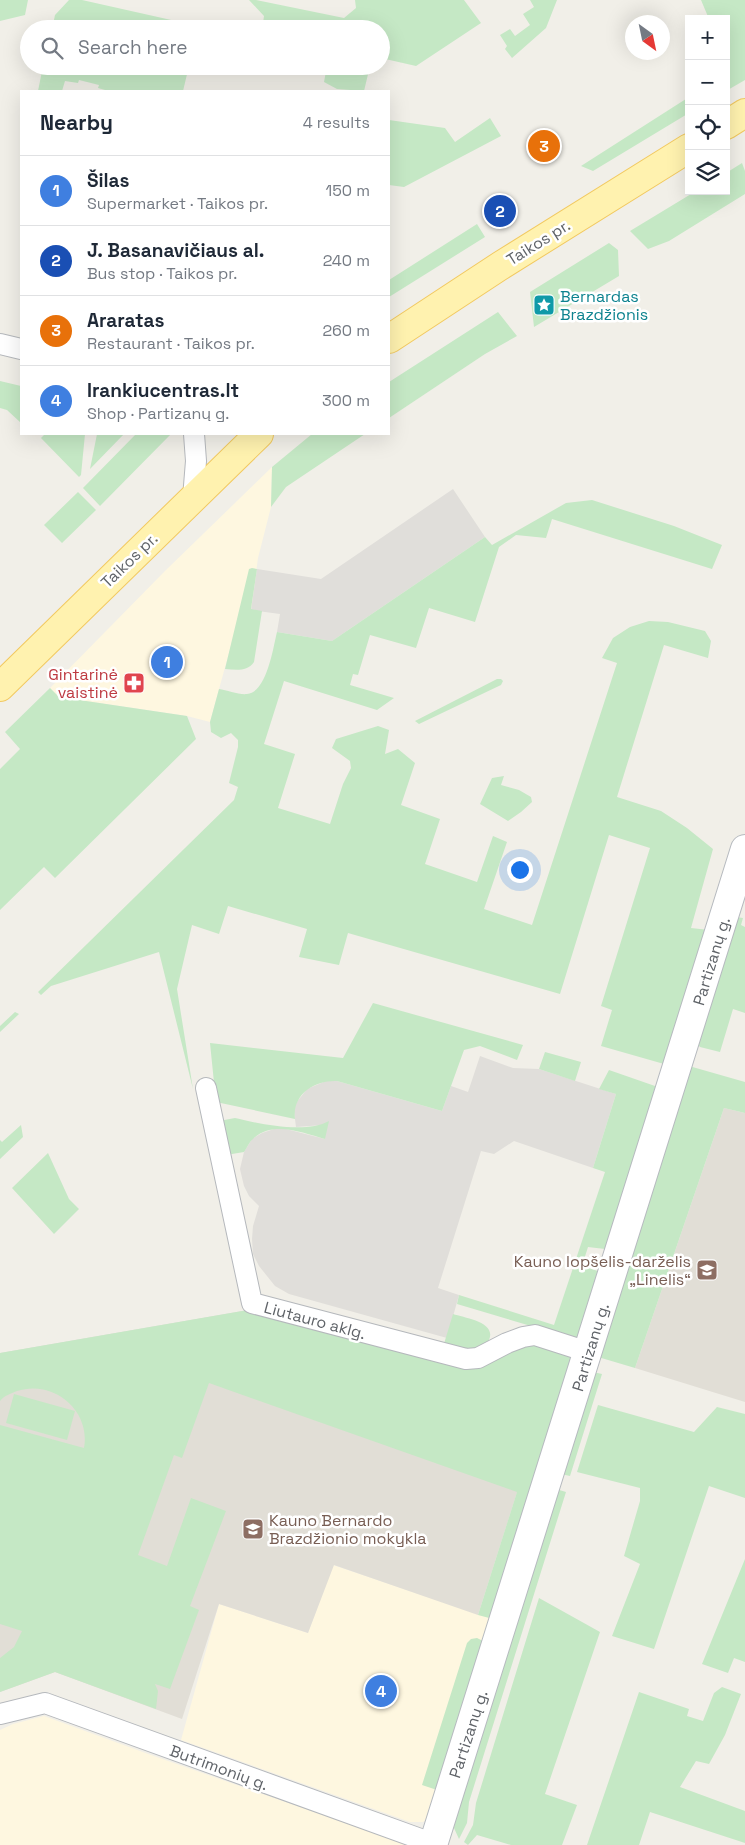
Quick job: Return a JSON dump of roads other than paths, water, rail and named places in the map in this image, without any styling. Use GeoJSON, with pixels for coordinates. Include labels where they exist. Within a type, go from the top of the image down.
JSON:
{"type":"FeatureCollection","features":[{"type":"Feature","properties":{"kind":"main road"},"geometry":{"type":"LineString","coordinates":[[730,122],[745,113]]}},
{"type":"Feature","properties":{"kind":"main road","name":"Taikos pr."},"geometry":{"type":"LineString","coordinates":[[390,338],[516,256],[686,150]]}},
{"type":"Feature","properties":{"kind":"main road","name":"Taikos pr."},"geometry":{"type":"LineString","coordinates":[[0,687],[258,435]]}},
{"type":"Feature","properties":{"kind":"street"},"geometry":{"type":"LineString","coordinates":[[0,344],[20,349]]}},
{"type":"Feature","properties":{"kind":"street"},"geometry":{"type":"LineString","coordinates":[[193,498],[196,461],[194,435]]}},
{"type":"Feature","properties":{"kind":"street","name":"Partizanų g."},"geometry":{"type":"LineString","coordinates":[[434,1845],[745,849]]}},
{"type":"Feature","properties":{"kind":"street","name":"Liutauro aklg."},"geometry":{"type":"LineString","coordinates":[[206,1088],[252,1303],[466,1359],[478,1358],[507,1343],[535,1335],[588,1352]]}},
{"type":"Feature","properties":{"kind":"street","name":"Butrimonių g."},"geometry":{"type":"LineString","coordinates":[[0,1714],[45,1703],[434,1845]]}},
{"type":"Feature","properties":{"kind":"place","name":"Araratas"},"geometry":{"type":"Point","coordinates":[544,146]}},
{"type":"Feature","properties":{"kind":"place","name":"J. Basanavičiaus al."},"geometry":{"type":"Point","coordinates":[500,211]}},
{"type":"Feature","properties":{"kind":"place","name":"Bernardas Brazdžionis"},"geometry":{"type":"Point","coordinates":[544,305]}},
{"type":"Feature","properties":{"kind":"place","name":"Šilas"},"geometry":{"type":"Point","coordinates":[167,662]}},
{"type":"Feature","properties":{"kind":"place","name":"Gintarinė vaistinė"},"geometry":{"type":"Point","coordinates":[134,683]}},
{"type":"Feature","properties":{"kind":"place","name":"Kauno lopšelis-darželis „Linelis“"},"geometry":{"type":"Point","coordinates":[707,1270]}},
{"type":"Feature","properties":{"kind":"place","name":"Kauno Bernardo Brazdžionio mokykla"},"geometry":{"type":"Point","coordinates":[253,1529]}},
{"type":"Feature","properties":{"kind":"place","name":"Irankiucentras.lt"},"geometry":{"type":"Point","coordinates":[381,1691]}}]}
